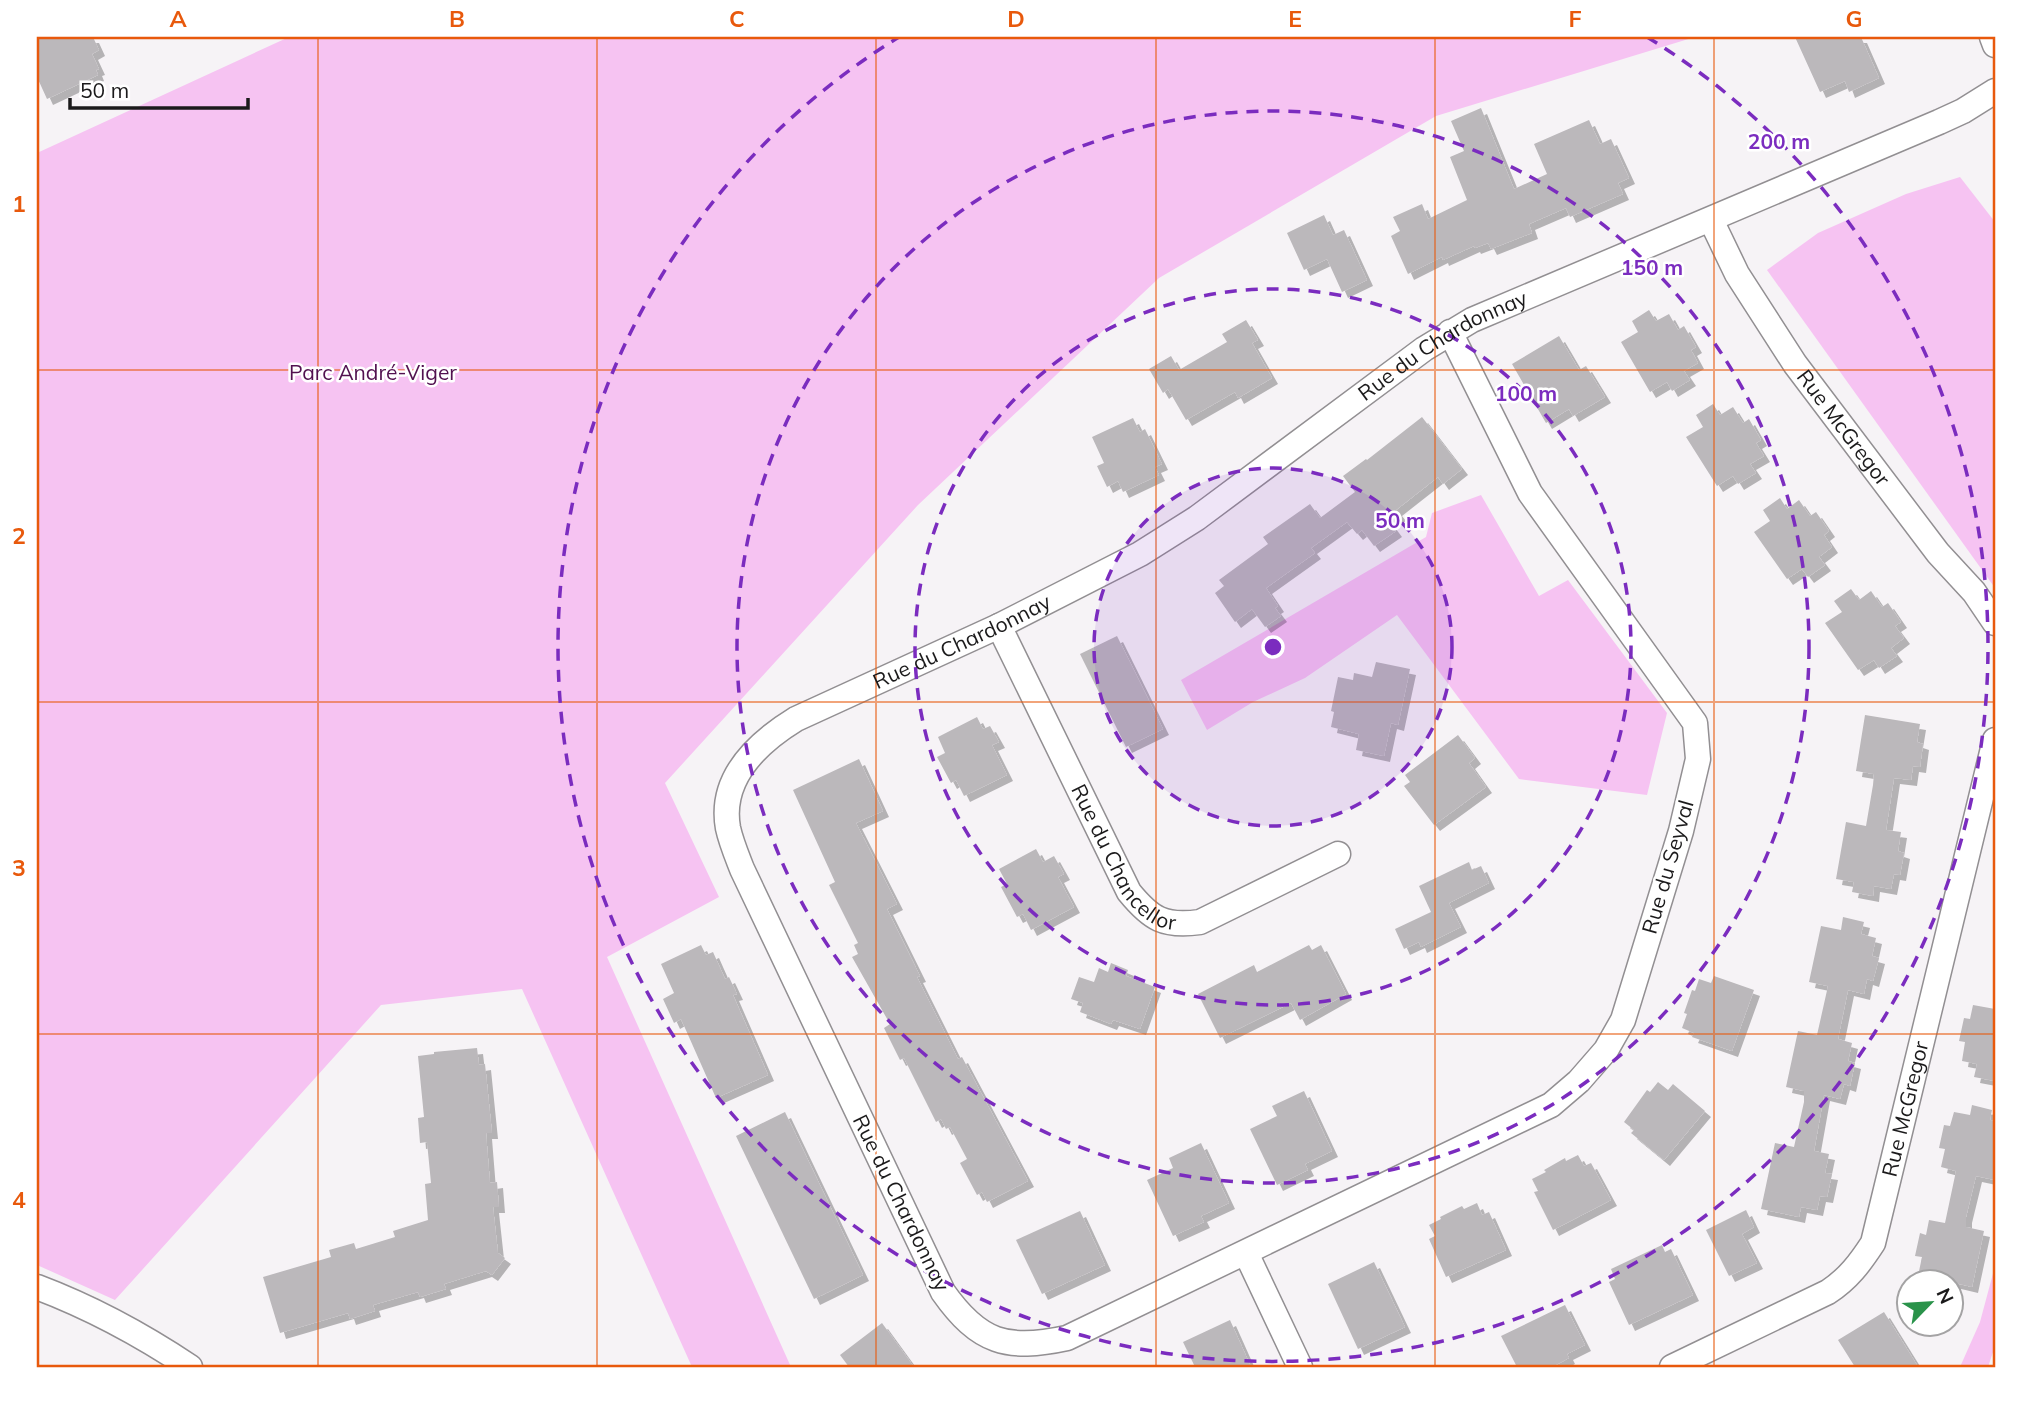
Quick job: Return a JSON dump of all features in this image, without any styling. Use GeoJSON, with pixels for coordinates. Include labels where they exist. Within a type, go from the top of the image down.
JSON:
{"type":"FeatureCollection","features":[{"type":"Feature","properties":{"kind":"street"},"geometry":{"type":"LineString","coordinates":[[1992,37],[1995,45]]}},
{"type":"Feature","properties":{"kind":"street","name":"Rue du Chardonnay"},"geometry":{"type":"LineString","coordinates":[[1246,1253],[1067,1338],[1036,1345],[1010,1344],[982,1333],[961,1317],[929,1266],[742,869],[727,825],[727,802],[739,771],[761,743],[796,719],[999,626],[1107,572],[1170,536],[1450,332],[1505,306],[1951,116],[1995,92]]}},
{"type":"Feature","properties":{"kind":"street","name":"Rue McGregor"},"geometry":{"type":"LineString","coordinates":[[1711,220],[1737,274],[1795,364],[1938,553],[1974,592],[1995,623]]}},
{"type":"Feature","properties":{"kind":"street","name":"Rue du Seyval"},"geometry":{"type":"LineString","coordinates":[[1246,1253],[1551,1105],[1579,1081],[1606,1050],[1623,1020],[1681,831],[1698,759],[1695,723],[1530,493],[1450,332]]}},
{"type":"Feature","properties":{"kind":"street","name":"Rue du Chancellor"},"geometry":{"type":"LineString","coordinates":[[999,626],[1129,892],[1145,912],[1163,922],[1181,925],[1200,922],[1338,854]]}},
{"type":"Feature","properties":{"kind":"street","name":"Rue McGregor"},"geometry":{"type":"LineString","coordinates":[[1672,1367],[1828,1292],[1859,1266],[1873,1243],[1995,740]]}},
{"type":"Feature","properties":{"kind":"street"},"geometry":{"type":"LineString","coordinates":[[1246,1253],[1300,1367]]}},
{"type":"Feature","properties":{"kind":"street"},"geometry":{"type":"LineString","coordinates":[[37,1287],[143,1337],[190,1367]]}},
{"type":"Feature","properties":{"kind":"green space","name":"Parc André-Viger"},"geometry":{"type":"Polygon","coordinates":[[[289,37],[1695,37],[1436,116],[1159,278],[918,505],[665,783],[719,897],[607,957],[791,1367],[692,1367],[522,989],[381,1005],[115,1300],[37,1265],[37,153],[289,37]]]}},
{"type":"Feature","properties":{"kind":"green space"},"geometry":{"type":"Polygon","coordinates":[[[1960,177],[1995,222],[1995,588],[1767,270],[1818,233],[1906,194],[1960,177]]]}},
{"type":"Feature","properties":{"kind":"green space"},"geometry":{"type":"Polygon","coordinates":[[[1481,495],[1539,596],[1568,580],[1667,713],[1647,795],[1519,779],[1397,615],[1305,678],[1253,702],[1207,730],[1181,680],[1426,537],[1432,513],[1481,495]]]}},
{"type":"Feature","properties":{"kind":"green space"},"geometry":{"type":"Polygon","coordinates":[[[1995,1266],[1995,1346],[1988,1367],[1960,1367],[1980,1322],[1995,1266]]]}},
{"type":"Feature","properties":{"kind":"building"},"geometry":{"type":"Polygon","coordinates":[[[37,37],[93,37],[99,50],[92,54],[99,69],[96,70],[98,75],[47,99],[37,77],[37,37]]]}},
{"type":"Feature","properties":{"kind":"building"},"geometry":{"type":"Polygon","coordinates":[[[1795,37],[1861,37],[1879,78],[1849,92],[1845,81],[1820,92],[1795,37]]]}},
{"type":"Feature","properties":{"kind":"building"},"geometry":{"type":"Polygon","coordinates":[[[1481,108],[1514,189],[1547,174],[1534,144],[1589,120],[1600,144],[1611,139],[1629,178],[1618,183],[1623,194],[1570,217],[1566,208],[1529,224],[1532,233],[1491,249],[1488,243],[1475,248],[1474,246],[1443,260],[1442,257],[1408,274],[1391,236],[1400,231],[1393,217],[1422,204],[1428,219],[1467,200],[1450,157],[1464,151],[1451,121],[1481,108]]]}},
{"type":"Feature","properties":{"kind":"building"},"geometry":{"type":"Polygon","coordinates":[[[1324,215],[1333,235],[1344,230],[1367,280],[1342,292],[1327,259],[1304,270],[1287,233],[1324,215]]]}},
{"type":"Feature","properties":{"kind":"building"},"geometry":{"type":"Polygon","coordinates":[[[1649,310],[1656,321],[1669,314],[1678,330],[1684,326],[1696,347],[1691,350],[1698,363],[1684,371],[1690,380],[1672,391],[1667,382],[1650,392],[1621,342],[1638,332],[1632,321],[1649,310]]]}},
{"type":"Feature","properties":{"kind":"building"},"geometry":{"type":"Polygon","coordinates":[[[1246,320],[1258,340],[1252,343],[1272,378],[1238,398],[1235,392],[1186,420],[1168,389],[1163,393],[1149,369],[1171,356],[1179,370],[1227,342],[1222,334],[1246,320]]]}},
{"type":"Feature","properties":{"kind":"building"},"geometry":{"type":"Polygon","coordinates":[[[1559,336],[1579,370],[1586,366],[1605,397],[1573,416],[1569,409],[1546,423],[1512,364],[1559,336]]]}},
{"type":"Feature","properties":{"kind":"building"},"geometry":{"type":"Polygon","coordinates":[[[1713,404],[1720,415],[1733,407],[1743,423],[1749,419],[1761,440],[1756,443],[1764,456],[1750,464],[1756,473],[1738,484],[1733,476],[1717,486],[1686,437],[1703,427],[1696,415],[1713,404]]]}},
{"type":"Feature","properties":{"kind":"building"},"geometry":{"type":"Polygon","coordinates":[[[1422,417],[1462,469],[1443,484],[1438,477],[1396,510],[1400,515],[1390,523],[1396,531],[1374,546],[1362,530],[1357,534],[1347,522],[1311,548],[1315,553],[1266,588],[1281,616],[1265,627],[1252,609],[1235,622],[1215,593],[1224,586],[1219,580],[1268,544],[1263,537],[1310,504],[1320,518],[1355,492],[1343,476],[1422,417]]]}},
{"type":"Feature","properties":{"kind":"building"},"geometry":{"type":"Polygon","coordinates":[[[1133,418],[1140,432],[1145,429],[1162,464],[1155,467],[1159,475],[1123,492],[1118,481],[1107,487],[1097,466],[1104,463],[1092,437],[1133,418]]]}},
{"type":"Feature","properties":{"kind":"building"},"geometry":{"type":"Polygon","coordinates":[[[1780,498],[1787,509],[1799,500],[1810,516],[1816,512],[1829,531],[1824,535],[1832,547],[1819,557],[1825,565],[1808,577],[1802,569],[1787,579],[1754,532],[1770,521],[1763,510],[1780,498]]]}},
{"type":"Feature","properties":{"kind":"building"},"geometry":{"type":"Polygon","coordinates":[[[1851,589],[1859,600],[1871,591],[1882,607],[1888,603],[1901,622],[1895,626],[1904,638],[1891,648],[1897,656],[1879,668],[1874,660],[1858,670],[1825,623],[1842,612],[1834,601],[1851,589]]]}},
{"type":"Feature","properties":{"kind":"building"},"geometry":{"type":"Polygon","coordinates":[[[1117,636],[1163,729],[1126,747],[1080,654],[1117,636]]]}},
{"type":"Feature","properties":{"kind":"building"},"geometry":{"type":"Polygon","coordinates":[[[1376,662],[1410,669],[1398,725],[1391,723],[1384,756],[1356,750],[1359,734],[1331,727],[1334,712],[1331,711],[1338,677],[1353,680],[1354,673],[1372,677],[1376,662]]]}},
{"type":"Feature","properties":{"kind":"building"},"geometry":{"type":"Polygon","coordinates":[[[1865,715],[1920,724],[1917,742],[1923,744],[1920,767],[1913,766],[1911,780],[1894,778],[1886,830],[1901,832],[1898,851],[1904,853],[1900,875],[1894,874],[1891,889],[1874,886],[1873,896],[1852,892],[1854,882],[1836,879],[1846,822],[1866,826],[1874,774],[1856,771],[1865,715]]]}},
{"type":"Feature","properties":{"kind":"building"},"geometry":{"type":"Polygon","coordinates":[[[977,717],[983,729],[990,726],[999,742],[992,745],[1007,775],[964,796],[956,780],[951,783],[937,757],[945,753],[938,737],[977,717]]]}},
{"type":"Feature","properties":{"kind":"building"},"geometry":{"type":"Polygon","coordinates":[[[1458,735],[1475,758],[1469,763],[1486,787],[1434,825],[1404,786],[1410,782],[1405,775],[1458,735]]]}},
{"type":"Feature","properties":{"kind":"building"},"geometry":{"type":"Polygon","coordinates":[[[859,759],[883,811],[856,823],[897,904],[887,909],[958,1059],[962,1057],[1028,1181],[987,1202],[982,1192],[977,1195],[960,1163],[967,1159],[950,1127],[946,1129],[941,1119],[936,1122],[904,1058],[900,1060],[884,1028],[890,1024],[852,957],[858,954],[854,945],[858,943],[829,885],[835,882],[793,790],[859,759]]]}},
{"type":"Feature","properties":{"kind":"building"},"geometry":{"type":"Polygon","coordinates":[[[1036,849],[1043,862],[1054,856],[1064,874],[1058,877],[1074,907],[1031,930],[1023,914],[1017,917],[1001,887],[1007,884],[999,869],[1036,849]]]}},
{"type":"Feature","properties":{"kind":"building"},"geometry":{"type":"Polygon","coordinates":[[[1469,862],[1472,870],[1481,866],[1489,883],[1449,903],[1461,927],[1421,947],[1419,942],[1404,949],[1395,929],[1431,912],[1419,886],[1469,862]]]}},
{"type":"Feature","properties":{"kind":"building"},"geometry":{"type":"Polygon","coordinates":[[[1843,917],[1864,922],[1861,934],[1876,938],[1872,956],[1879,958],[1873,981],[1867,979],[1864,994],[1848,990],[1838,1039],[1852,1043],[1848,1061],[1855,1063],[1850,1086],[1844,1084],[1840,1099],[1824,1095],[1814,1151],[1829,1154],[1825,1173],[1832,1174],[1827,1197],[1820,1196],[1817,1210],[1801,1207],[1799,1217],[1761,1209],[1775,1143],[1794,1147],[1804,1102],[1804,1091],[1786,1087],[1798,1031],[1817,1035],[1828,986],[1809,982],[1821,926],[1841,930],[1843,917]]]}},
{"type":"Feature","properties":{"kind":"building"},"geometry":{"type":"Polygon","coordinates":[[[701,945],[706,955],[713,952],[725,979],[729,977],[737,994],[733,995],[768,1075],[716,1098],[681,1019],[674,1023],[663,999],[674,993],[661,964],[701,945]]]}},
{"type":"Feature","properties":{"kind":"building"},"geometry":{"type":"Polygon","coordinates":[[[1309,945],[1312,950],[1321,945],[1346,994],[1300,1020],[1291,1003],[1220,1038],[1198,994],[1254,965],[1257,972],[1309,945]]]}},
{"type":"Feature","properties":{"kind":"building"},"geometry":{"type":"Polygon","coordinates":[[[1111,963],[1128,970],[1126,976],[1155,987],[1140,1029],[1113,1020],[1111,1024],[1080,1012],[1083,1003],[1071,999],[1079,977],[1094,982],[1099,968],[1108,972],[1111,963]]]}},
{"type":"Feature","properties":{"kind":"building"},"geometry":{"type":"Polygon","coordinates":[[[1714,976],[1754,990],[1732,1051],[1692,1037],[1694,1033],[1682,1028],[1692,990],[1695,991],[1699,979],[1711,983],[1714,976]]]}},
{"type":"Feature","properties":{"kind":"building"},"geometry":{"type":"Polygon","coordinates":[[[1973,1005],[1995,1009],[1995,1081],[1974,1077],[1977,1064],[1962,1061],[1965,1042],[1959,1041],[1964,1018],[1970,1019],[1973,1005]]]}},
{"type":"Feature","properties":{"kind":"building"},"geometry":{"type":"Polygon","coordinates":[[[477,1048],[479,1065],[485,1064],[492,1133],[486,1133],[490,1183],[497,1182],[499,1207],[493,1207],[498,1253],[505,1258],[492,1275],[486,1271],[444,1284],[446,1289],[420,1297],[418,1292],[373,1305],[375,1311],[350,1319],[348,1313],[280,1333],[263,1277],[331,1257],[329,1250],[354,1243],[356,1249],[395,1237],[393,1231],[428,1220],[425,1184],[431,1183],[427,1142],[420,1143],[418,1118],[424,1117],[418,1056],[477,1048]]]}},
{"type":"Feature","properties":{"kind":"building"},"geometry":{"type":"Polygon","coordinates":[[[1658,1082],[1668,1090],[1673,1084],[1705,1111],[1664,1160],[1631,1133],[1634,1130],[1624,1122],[1647,1090],[1650,1092],[1658,1082]]]}},
{"type":"Feature","properties":{"kind":"building"},"geometry":{"type":"Polygon","coordinates":[[[1304,1091],[1332,1151],[1305,1164],[1308,1170],[1277,1185],[1250,1129],[1277,1116],[1272,1106],[1304,1091]]]}},
{"type":"Feature","properties":{"kind":"building"},"geometry":{"type":"Polygon","coordinates":[[[1972,1105],[1992,1110],[1990,1120],[1995,1121],[1995,1180],[1976,1176],[1966,1217],[1966,1227],[1984,1231],[1972,1287],[1966,1286],[1966,1268],[1920,1268],[1922,1257],[1915,1256],[1920,1233],[1926,1235],[1929,1220],[1945,1223],[1956,1171],[1941,1167],[1945,1149],[1939,1148],[1944,1125],[1950,1126],[1954,1112],[1970,1115],[1972,1105]]]}},
{"type":"Feature","properties":{"kind":"building"},"geometry":{"type":"Polygon","coordinates":[[[785,1112],[863,1275],[814,1299],[736,1136],[785,1112]]]}},
{"type":"Feature","properties":{"kind":"building"},"geometry":{"type":"Polygon","coordinates":[[[1201,1143],[1229,1203],[1201,1216],[1204,1222],[1173,1236],[1147,1180],[1173,1168],[1169,1158],[1201,1143]]]}},
{"type":"Feature","properties":{"kind":"building"},"geometry":{"type":"Polygon","coordinates":[[[1578,1155],[1584,1166],[1591,1163],[1611,1200],[1553,1230],[1534,1192],[1538,1191],[1532,1179],[1565,1158],[1566,1161],[1578,1155]]]}},
{"type":"Feature","properties":{"kind":"building"},"geometry":{"type":"Polygon","coordinates":[[[1477,1203],[1482,1215],[1489,1212],[1506,1250],[1446,1277],[1429,1239],[1435,1236],[1429,1225],[1462,1206],[1464,1209],[1477,1203]]]}},
{"type":"Feature","properties":{"kind":"building"},"geometry":{"type":"Polygon","coordinates":[[[1746,1210],[1754,1227],[1742,1234],[1757,1263],[1729,1276],[1706,1230],[1746,1210]]]}},
{"type":"Feature","properties":{"kind":"building"},"geometry":{"type":"Polygon","coordinates":[[[1080,1211],[1105,1265],[1042,1294],[1016,1240],[1080,1211]]]}},
{"type":"Feature","properties":{"kind":"building"},"geometry":{"type":"Polygon","coordinates":[[[1662,1245],[1665,1252],[1671,1249],[1693,1295],[1629,1325],[1609,1282],[1615,1279],[1611,1269],[1662,1245]]]}},
{"type":"Feature","properties":{"kind":"building"},"geometry":{"type":"Polygon","coordinates":[[[1374,1262],[1405,1327],[1358,1349],[1328,1284],[1374,1262]]]}},
{"type":"Feature","properties":{"kind":"building"},"geometry":{"type":"Polygon","coordinates":[[[1565,1305],[1585,1345],[1567,1354],[1569,1358],[1552,1367],[1517,1367],[1501,1336],[1565,1305]]]}},
{"type":"Feature","properties":{"kind":"building"},"geometry":{"type":"Polygon","coordinates":[[[1884,1312],[1896,1331],[1896,1338],[1900,1338],[1918,1367],[1855,1367],[1838,1340],[1884,1312]]]}},
{"type":"Feature","properties":{"kind":"building"},"geometry":{"type":"Polygon","coordinates":[[[1230,1320],[1251,1367],[1195,1367],[1183,1342],[1230,1320]]]}},
{"type":"Feature","properties":{"kind":"building"},"geometry":{"type":"Polygon","coordinates":[[[882,1323],[914,1367],[849,1367],[840,1355],[882,1323]]]}}]}
